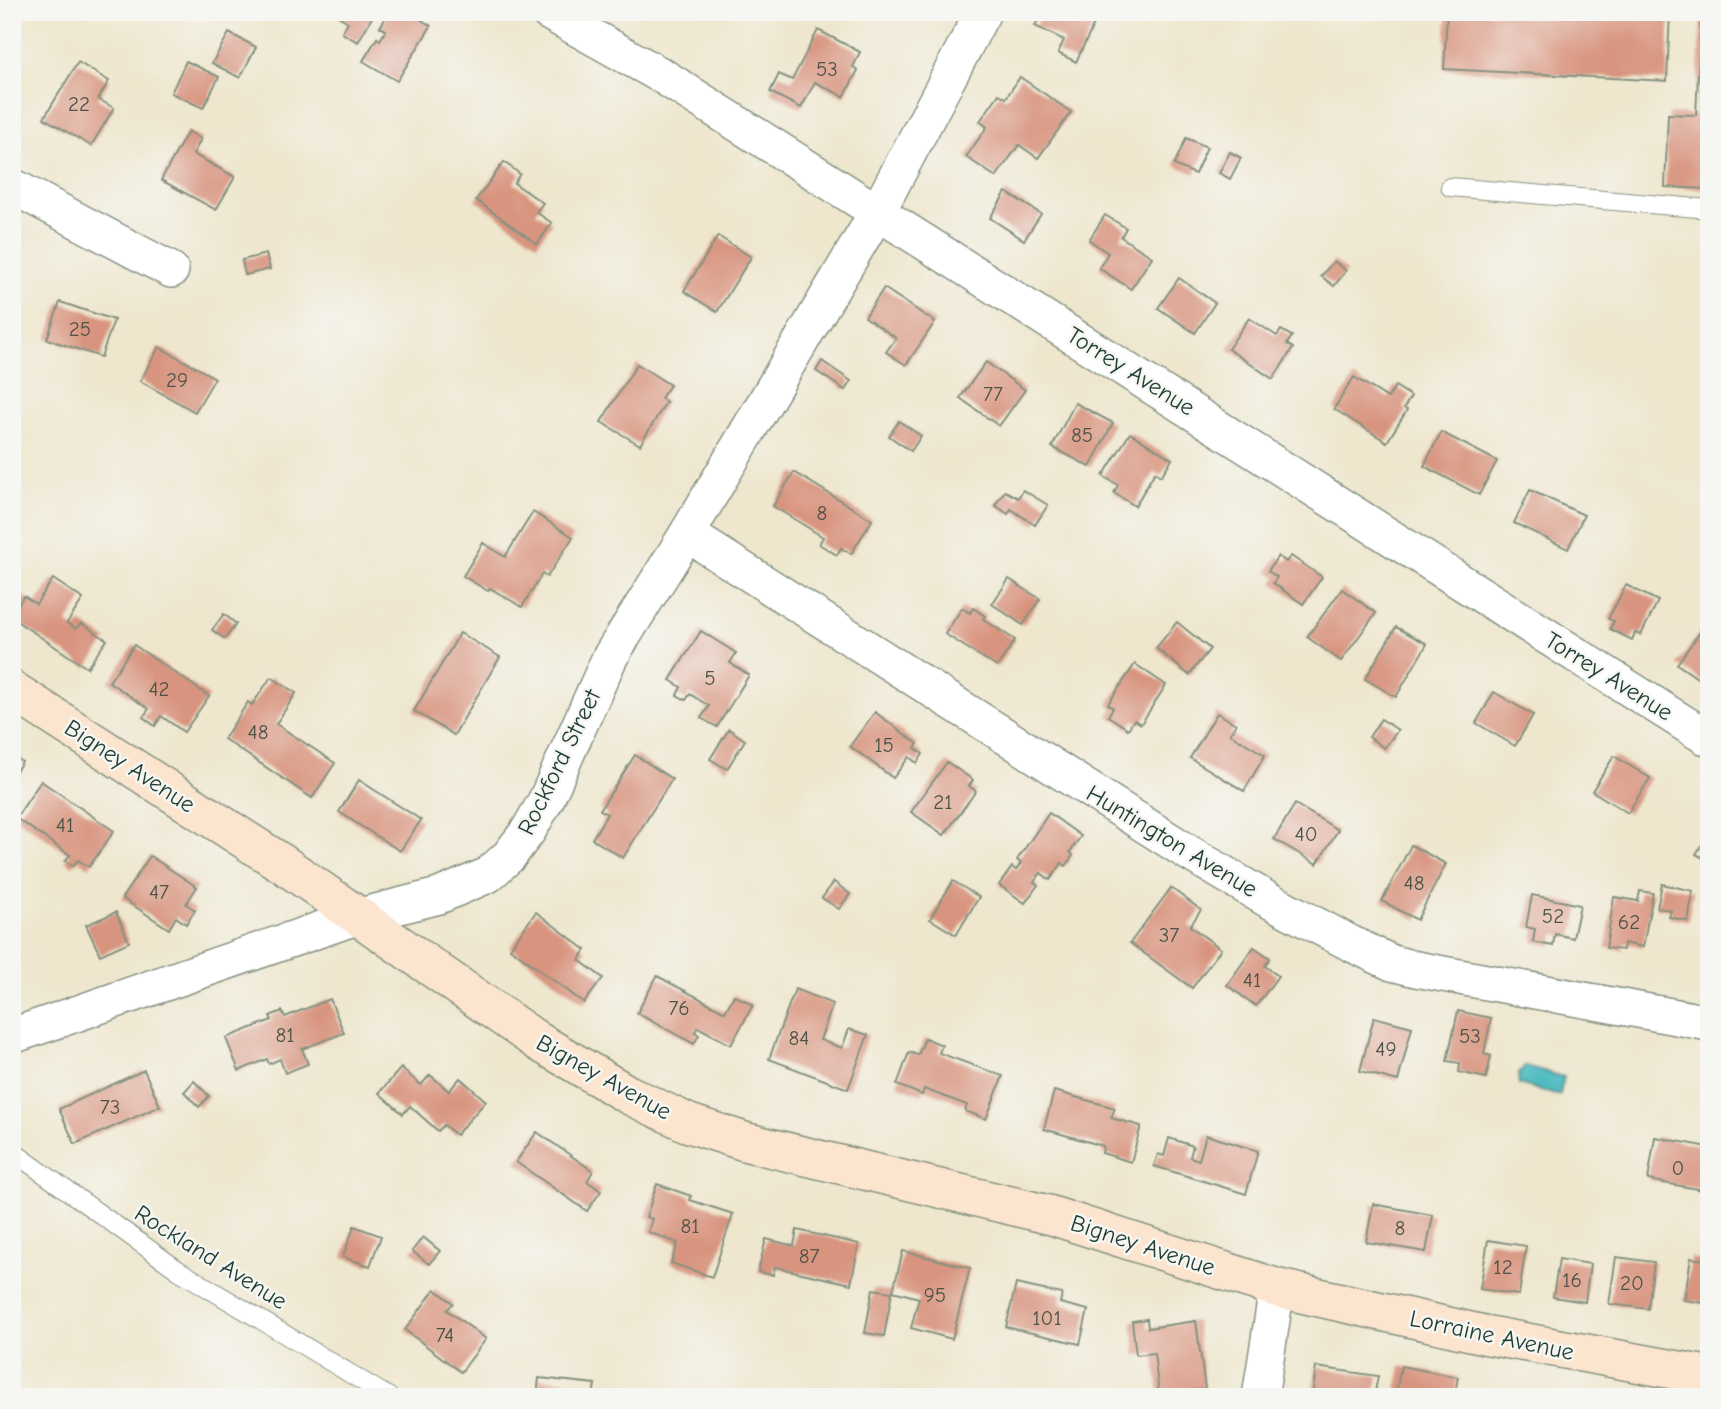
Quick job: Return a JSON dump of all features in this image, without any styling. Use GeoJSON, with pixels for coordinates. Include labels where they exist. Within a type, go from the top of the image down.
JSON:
{"type":"FeatureCollection","features":[{"type":"Feature","properties":{"kind":"street","name":"Torrey Avenue"},"geometry":{"type":"LineString","coordinates":[[548,12],[664,77],[878,211],[1709,739]]}},
{"type":"Feature","properties":{"kind":"street","name":"Rockford Street"},"geometry":{"type":"LineString","coordinates":[[12,1036],[356,916],[439,896],[488,875],[518,845],[546,800],[610,657],[687,534],[878,211],[983,12]]}},
{"type":"Feature","properties":{"kind":"street"},"geometry":{"type":"LineString","coordinates":[[12,186],[171,270]]}},
{"type":"Feature","properties":{"kind":"street","name":"Huntington Avenue"},"geometry":{"type":"LineString","coordinates":[[687,534],[1186,851],[1265,898],[1371,954],[1416,969],[1709,1023]]}},
{"type":"Feature","properties":{"kind":"street","name":"Bigney Avenue"},"geometry":{"type":"LineString","coordinates":[[12,690],[283,864],[539,1042],[627,1094],[688,1123],[746,1142],[1051,1215],[1277,1288]]}},
{"type":"Feature","properties":{"kind":"street"},"geometry":{"type":"LineString","coordinates":[[1260,1397],[1277,1288]]}},
{"type":"Feature","properties":{"kind":"street","name":"Lorraine Avenue"},"geometry":{"type":"LineString","coordinates":[[1277,1288],[1486,1335],[1709,1376]]}},
{"type":"Feature","properties":{"kind":"lane"},"geometry":{"type":"LineString","coordinates":[[1450,187],[1709,209]]}},
{"type":"Feature","properties":{"kind":"lane","name":"Rockland Avenue"},"geometry":{"type":"LineString","coordinates":[[12,1151],[178,1269],[389,1397]]}},
{"type":"Feature","properties":{"kind":"water"},"geometry":{"type":"Polygon","coordinates":[[[1525,1066],[1564,1077],[1560,1094],[1519,1084],[1518,1074],[1525,1066]]]}},
{"type":"Feature","properties":{"kind":"building"},"geometry":{"type":"Polygon","coordinates":[[[332,12],[375,12],[358,42],[342,33],[348,22],[332,12]]]}},
{"type":"Feature","properties":{"kind":"building"},"geometry":{"type":"Polygon","coordinates":[[[389,12],[409,12],[431,26],[397,81],[363,61],[377,38],[380,40],[386,30],[380,27],[389,12]]]}},
{"type":"Feature","properties":{"kind":"building"},"geometry":{"type":"Polygon","coordinates":[[[1042,12],[1100,12],[1076,62],[1058,53],[1064,40],[1035,26],[1042,12]]]}},
{"type":"Feature","properties":{"kind":"building"},"geometry":{"type":"Polygon","coordinates":[[[1447,12],[1670,12],[1667,81],[1444,69],[1447,12]]]}},
{"type":"Feature","properties":{"kind":"building"},"geometry":{"type":"Polygon","coordinates":[[[1701,12],[1709,12],[1709,189],[1665,187],[1668,114],[1696,115],[1701,12]]]}},
{"type":"Feature","properties":{"kind":"building"},"geometry":{"type":"Polygon","coordinates":[[[818,30],[860,52],[853,67],[858,70],[844,97],[815,82],[801,108],[770,92],[779,74],[792,80],[818,30]]]}},
{"type":"Feature","properties":{"kind":"building"},"geometry":{"type":"Polygon","coordinates":[[[229,33],[256,47],[240,78],[212,63],[229,33]]]}},
{"type":"Feature","properties":{"kind":"building"},"geometry":{"type":"Polygon","coordinates":[[[186,61],[219,77],[203,108],[171,93],[186,61]]]}},
{"type":"Feature","properties":{"kind":"building"},"geometry":{"type":"Polygon","coordinates":[[[78,62],[109,81],[98,99],[114,108],[91,146],[44,118],[78,62]]]}},
{"type":"Feature","properties":{"kind":"building"},"geometry":{"type":"Polygon","coordinates":[[[1020,77],[1071,112],[1038,158],[1019,145],[996,177],[966,157],[987,127],[980,121],[999,94],[1006,98],[1020,77]]]}},
{"type":"Feature","properties":{"kind":"building"},"geometry":{"type":"Polygon","coordinates":[[[188,131],[201,139],[193,154],[235,177],[216,210],[161,180],[188,131]]]}},
{"type":"Feature","properties":{"kind":"building"},"geometry":{"type":"Polygon","coordinates":[[[1186,138],[1207,147],[1195,174],[1174,165],[1186,138]]]}},
{"type":"Feature","properties":{"kind":"building"},"geometry":{"type":"Polygon","coordinates":[[[1230,152],[1241,158],[1230,179],[1219,173],[1230,152]]]}},
{"type":"Feature","properties":{"kind":"building"},"geometry":{"type":"Polygon","coordinates":[[[504,162],[520,174],[514,183],[543,203],[536,212],[552,223],[537,244],[476,200],[504,162]]]}},
{"type":"Feature","properties":{"kind":"building"},"geometry":{"type":"Polygon","coordinates":[[[1006,192],[1041,214],[1024,240],[990,218],[1006,192]]]}},
{"type":"Feature","properties":{"kind":"building"},"geometry":{"type":"Polygon","coordinates":[[[1105,215],[1126,228],[1121,237],[1152,257],[1131,289],[1099,268],[1108,253],[1089,240],[1105,215]]]}},
{"type":"Feature","properties":{"kind":"building"},"geometry":{"type":"Polygon","coordinates":[[[718,236],[751,257],[717,312],[684,291],[718,236]]]}},
{"type":"Feature","properties":{"kind":"building"},"geometry":{"type":"Polygon","coordinates":[[[266,254],[270,269],[245,275],[242,260],[266,254]]]}},
{"type":"Feature","properties":{"kind":"building"},"geometry":{"type":"Polygon","coordinates":[[[1334,261],[1346,271],[1334,286],[1321,276],[1334,261]]]}},
{"type":"Feature","properties":{"kind":"building"},"geometry":{"type":"Polygon","coordinates":[[[1179,278],[1215,303],[1195,333],[1158,308],[1179,278]]]}},
{"type":"Feature","properties":{"kind":"building"},"geometry":{"type":"Polygon","coordinates":[[[884,288],[935,322],[906,365],[886,352],[896,338],[865,317],[884,288]]]}},
{"type":"Feature","properties":{"kind":"building"},"geometry":{"type":"Polygon","coordinates":[[[60,302],[114,320],[101,357],[47,339],[60,302]]]}},
{"type":"Feature","properties":{"kind":"building"},"geometry":{"type":"Polygon","coordinates":[[[1249,318],[1277,336],[1281,330],[1292,336],[1287,344],[1293,348],[1273,379],[1228,349],[1249,318]]]}},
{"type":"Feature","properties":{"kind":"building"},"geometry":{"type":"Polygon","coordinates":[[[159,347],[215,378],[195,412],[140,381],[159,347]]]}},
{"type":"Feature","properties":{"kind":"building"},"geometry":{"type":"Polygon","coordinates":[[[822,361],[851,381],[845,390],[816,371],[822,361]]]}},
{"type":"Feature","properties":{"kind":"building"},"geometry":{"type":"Polygon","coordinates":[[[986,362],[1025,390],[999,426],[960,398],[986,362]]]}},
{"type":"Feature","properties":{"kind":"building"},"geometry":{"type":"Polygon","coordinates":[[[637,364],[670,385],[661,398],[666,402],[640,445],[601,422],[637,364]]]}},
{"type":"Feature","properties":{"kind":"building"},"geometry":{"type":"Polygon","coordinates":[[[1354,377],[1388,398],[1395,386],[1411,396],[1404,408],[1407,410],[1387,442],[1334,409],[1354,377]]]}},
{"type":"Feature","properties":{"kind":"building"},"geometry":{"type":"Polygon","coordinates":[[[1075,403],[1113,423],[1090,467],[1052,447],[1075,403]]]}},
{"type":"Feature","properties":{"kind":"building"},"geometry":{"type":"Polygon","coordinates":[[[899,421],[921,436],[911,451],[889,436],[899,421]]]}},
{"type":"Feature","properties":{"kind":"building"},"geometry":{"type":"Polygon","coordinates":[[[1441,432],[1497,461],[1479,495],[1424,466],[1441,432]]]}},
{"type":"Feature","properties":{"kind":"building"},"geometry":{"type":"Polygon","coordinates":[[[1130,433],[1172,459],[1161,476],[1155,472],[1135,506],[1114,493],[1118,485],[1103,476],[1130,433]]]}},
{"type":"Feature","properties":{"kind":"building"},"geometry":{"type":"Polygon","coordinates":[[[794,472],[872,520],[851,554],[841,548],[837,555],[819,544],[823,537],[773,506],[794,472]]]}},
{"type":"Feature","properties":{"kind":"building"},"geometry":{"type":"Polygon","coordinates":[[[1023,490],[1048,505],[1035,525],[1011,509],[1008,514],[995,505],[1005,491],[1018,498],[1023,490]]]}},
{"type":"Feature","properties":{"kind":"building"},"geometry":{"type":"Polygon","coordinates":[[[1530,490],[1584,515],[1568,549],[1514,523],[1530,490]]]}},
{"type":"Feature","properties":{"kind":"building"},"geometry":{"type":"Polygon","coordinates":[[[533,512],[573,537],[547,577],[542,574],[522,607],[463,576],[483,543],[505,557],[533,512]]]}},
{"type":"Feature","properties":{"kind":"building"},"geometry":{"type":"Polygon","coordinates":[[[1278,556],[1286,562],[1291,556],[1322,577],[1303,604],[1273,583],[1277,577],[1268,571],[1278,556]]]}},
{"type":"Feature","properties":{"kind":"building"},"geometry":{"type":"Polygon","coordinates":[[[53,579],[83,599],[67,623],[76,629],[81,623],[107,640],[87,668],[12,618],[12,613],[24,596],[36,604],[53,579]]]}},
{"type":"Feature","properties":{"kind":"building"},"geometry":{"type":"Polygon","coordinates":[[[1009,579],[1040,599],[1023,625],[992,604],[1009,579]]]}},
{"type":"Feature","properties":{"kind":"building"},"geometry":{"type":"Polygon","coordinates":[[[1626,585],[1658,601],[1641,635],[1635,633],[1632,640],[1610,629],[1614,621],[1608,619],[1626,585]]]}},
{"type":"Feature","properties":{"kind":"building"},"geometry":{"type":"Polygon","coordinates":[[[1342,589],[1376,613],[1341,661],[1307,637],[1342,589]]]}},
{"type":"Feature","properties":{"kind":"building"},"geometry":{"type":"Polygon","coordinates":[[[962,608],[970,613],[973,608],[985,616],[983,619],[1015,640],[997,667],[945,634],[962,608]]]}},
{"type":"Feature","properties":{"kind":"building"},"geometry":{"type":"Polygon","coordinates":[[[224,614],[236,624],[225,639],[212,630],[224,614]]]}},
{"type":"Feature","properties":{"kind":"building"},"geometry":{"type":"Polygon","coordinates":[[[1177,622],[1210,649],[1189,675],[1156,648],[1177,622]]]}},
{"type":"Feature","properties":{"kind":"building"},"geometry":{"type":"Polygon","coordinates":[[[1396,627],[1427,644],[1396,697],[1365,679],[1396,627]]]}},
{"type":"Feature","properties":{"kind":"building"},"geometry":{"type":"Polygon","coordinates":[[[701,631],[736,653],[730,663],[749,675],[717,727],[701,718],[709,706],[690,694],[686,700],[677,695],[681,687],[670,680],[701,631]]]}},
{"type":"Feature","properties":{"kind":"building"},"geometry":{"type":"Polygon","coordinates":[[[1700,632],[1709,639],[1709,679],[1706,684],[1677,664],[1700,632]]]}},
{"type":"Feature","properties":{"kind":"building"},"geometry":{"type":"Polygon","coordinates":[[[460,633],[500,657],[454,735],[414,711],[460,633]]]}},
{"type":"Feature","properties":{"kind":"building"},"geometry":{"type":"Polygon","coordinates":[[[134,645],[209,696],[184,732],[161,716],[155,726],[143,717],[149,709],[109,682],[134,645]]]}},
{"type":"Feature","properties":{"kind":"building"},"geometry":{"type":"Polygon","coordinates":[[[1135,664],[1166,685],[1141,724],[1134,720],[1128,729],[1108,716],[1113,708],[1108,704],[1135,664]]]}},
{"type":"Feature","properties":{"kind":"building"},"geometry":{"type":"Polygon","coordinates":[[[271,677],[296,693],[276,724],[335,763],[312,798],[224,739],[248,702],[252,705],[271,677]]]}},
{"type":"Feature","properties":{"kind":"building"},"geometry":{"type":"Polygon","coordinates":[[[1494,692],[1533,715],[1515,746],[1476,723],[1494,692]]]}},
{"type":"Feature","properties":{"kind":"building"},"geometry":{"type":"Polygon","coordinates":[[[875,712],[918,744],[915,748],[923,754],[917,763],[909,757],[893,778],[850,746],[875,712]]]}},
{"type":"Feature","properties":{"kind":"building"},"geometry":{"type":"Polygon","coordinates":[[[1217,713],[1236,724],[1230,734],[1265,755],[1244,791],[1190,758],[1217,713]]]}},
{"type":"Feature","properties":{"kind":"building"},"geometry":{"type":"Polygon","coordinates":[[[1381,719],[1398,730],[1384,748],[1369,737],[1381,719]]]}},
{"type":"Feature","properties":{"kind":"building"},"geometry":{"type":"Polygon","coordinates":[[[729,729],[745,740],[727,769],[710,759],[729,729]]]}},
{"type":"Feature","properties":{"kind":"building"},"geometry":{"type":"Polygon","coordinates":[[[12,755],[22,762],[12,777],[12,755]]]}},
{"type":"Feature","properties":{"kind":"building"},"geometry":{"type":"Polygon","coordinates":[[[635,755],[672,779],[623,858],[592,839],[607,814],[600,810],[635,755]]]}},
{"type":"Feature","properties":{"kind":"building"},"geometry":{"type":"Polygon","coordinates":[[[1614,756],[1650,778],[1628,813],[1592,791],[1614,756]]]}},
{"type":"Feature","properties":{"kind":"building"},"geometry":{"type":"Polygon","coordinates":[[[947,762],[973,780],[969,786],[976,791],[944,835],[911,812],[947,762]]]}},
{"type":"Feature","properties":{"kind":"building"},"geometry":{"type":"Polygon","coordinates":[[[359,780],[421,820],[400,851],[339,812],[359,780]]]}},
{"type":"Feature","properties":{"kind":"building"},"geometry":{"type":"Polygon","coordinates":[[[41,781],[114,831],[89,867],[78,860],[73,866],[65,861],[70,855],[16,818],[41,781]]]}},
{"type":"Feature","properties":{"kind":"building"},"geometry":{"type":"Polygon","coordinates":[[[1295,804],[1338,830],[1317,864],[1274,839],[1295,804]]]}},
{"type":"Feature","properties":{"kind":"building"},"geometry":{"type":"Polygon","coordinates":[[[1049,813],[1081,836],[1070,852],[1073,855],[1066,866],[1062,863],[1050,880],[1041,873],[1034,882],[1038,885],[1025,903],[999,885],[1012,867],[1016,870],[1021,863],[1017,860],[1049,813]]]}},
{"type":"Feature","properties":{"kind":"building"},"geometry":{"type":"Polygon","coordinates":[[[1709,833],[1709,861],[1696,854],[1709,833]]]}},
{"type":"Feature","properties":{"kind":"building"},"geometry":{"type":"Polygon","coordinates":[[[1411,845],[1446,864],[1417,920],[1382,901],[1411,845]]]}},
{"type":"Feature","properties":{"kind":"building"},"geometry":{"type":"Polygon","coordinates":[[[150,856],[197,887],[186,904],[195,910],[186,924],[176,917],[169,929],[122,898],[150,856]]]}},
{"type":"Feature","properties":{"kind":"building"},"geometry":{"type":"Polygon","coordinates":[[[953,881],[979,897],[956,935],[930,919],[953,881]]]}},
{"type":"Feature","properties":{"kind":"building"},"geometry":{"type":"Polygon","coordinates":[[[834,882],[850,894],[839,909],[822,898],[834,882]]]}},
{"type":"Feature","properties":{"kind":"building"},"geometry":{"type":"Polygon","coordinates":[[[1662,884],[1693,891],[1688,921],[1669,917],[1671,910],[1657,908],[1662,884]]]}},
{"type":"Feature","properties":{"kind":"building"},"geometry":{"type":"Polygon","coordinates":[[[1171,888],[1201,910],[1190,926],[1221,949],[1192,988],[1130,943],[1171,888]]]}},
{"type":"Feature","properties":{"kind":"building"},"geometry":{"type":"Polygon","coordinates":[[[1640,891],[1653,893],[1643,947],[1624,943],[1623,950],[1606,948],[1614,897],[1638,901],[1640,891]]]}},
{"type":"Feature","properties":{"kind":"building"},"geometry":{"type":"Polygon","coordinates":[[[1532,895],[1580,905],[1573,938],[1555,934],[1553,946],[1533,942],[1535,929],[1526,927],[1532,895]]]}},
{"type":"Feature","properties":{"kind":"building"},"geometry":{"type":"Polygon","coordinates":[[[116,912],[129,942],[100,955],[86,925],[116,912]]]}},
{"type":"Feature","properties":{"kind":"building"},"geometry":{"type":"Polygon","coordinates":[[[536,912],[586,950],[579,960],[603,978],[584,1003],[510,948],[536,912]]]}},
{"type":"Feature","properties":{"kind":"building"},"geometry":{"type":"Polygon","coordinates":[[[1254,947],[1270,958],[1265,966],[1278,976],[1256,1006],[1227,985],[1254,947]]]}},
{"type":"Feature","properties":{"kind":"building"},"geometry":{"type":"Polygon","coordinates":[[[657,976],[725,1012],[734,995],[753,1005],[731,1045],[698,1027],[695,1032],[699,1035],[694,1044],[637,1013],[657,976]]]}},
{"type":"Feature","properties":{"kind":"building"},"geometry":{"type":"Polygon","coordinates":[[[795,989],[833,1004],[820,1040],[842,1048],[849,1029],[868,1035],[848,1089],[769,1059],[795,989]]]}},
{"type":"Feature","properties":{"kind":"building"},"geometry":{"type":"Polygon","coordinates":[[[330,999],[344,1033],[302,1049],[308,1064],[285,1073],[280,1059],[269,1064],[267,1059],[239,1071],[226,1038],[272,1020],[270,1016],[282,1011],[285,1017],[330,999]]]}},
{"type":"Feature","properties":{"kind":"building"},"geometry":{"type":"Polygon","coordinates":[[[1458,1011],[1491,1018],[1484,1054],[1491,1056],[1486,1078],[1459,1072],[1460,1063],[1447,1061],[1458,1011]]]}},
{"type":"Feature","properties":{"kind":"building"},"geometry":{"type":"Polygon","coordinates":[[[1374,1017],[1412,1027],[1398,1081],[1360,1071],[1374,1017]]]}},
{"type":"Feature","properties":{"kind":"building"},"geometry":{"type":"Polygon","coordinates":[[[925,1038],[942,1045],[939,1053],[1003,1076],[986,1119],[965,1111],[967,1105],[924,1089],[922,1095],[897,1085],[909,1052],[918,1055],[925,1038]]]}},
{"type":"Feature","properties":{"kind":"building"},"geometry":{"type":"Polygon","coordinates":[[[401,1068],[421,1085],[430,1075],[449,1091],[460,1078],[486,1101],[456,1135],[444,1125],[438,1131],[410,1106],[403,1114],[379,1093],[401,1068]]]}},
{"type":"Feature","properties":{"kind":"building"},"geometry":{"type":"Polygon","coordinates":[[[144,1070],[160,1106],[75,1144],[59,1109],[144,1070]]]}},
{"type":"Feature","properties":{"kind":"building"},"geometry":{"type":"Polygon","coordinates":[[[194,1081],[209,1096],[199,1107],[184,1092],[194,1081]]]}},
{"type":"Feature","properties":{"kind":"building"},"geometry":{"type":"Polygon","coordinates":[[[1054,1091],[1115,1108],[1111,1118],[1141,1126],[1131,1162],[1102,1153],[1103,1146],[1044,1129],[1054,1091]]]}},
{"type":"Feature","properties":{"kind":"building"},"geometry":{"type":"Polygon","coordinates":[[[537,1132],[593,1171],[587,1181],[601,1191],[587,1211],[516,1162],[537,1132]]]}},
{"type":"Feature","properties":{"kind":"building"},"geometry":{"type":"Polygon","coordinates":[[[1206,1135],[1258,1151],[1246,1194],[1154,1166],[1158,1154],[1164,1156],[1169,1138],[1193,1146],[1190,1157],[1199,1160],[1206,1135]]]}},
{"type":"Feature","properties":{"kind":"building"},"geometry":{"type":"Polygon","coordinates":[[[1655,1137],[1709,1147],[1703,1190],[1648,1180],[1655,1137]]]}},
{"type":"Feature","properties":{"kind":"building"},"geometry":{"type":"Polygon","coordinates":[[[657,1184],[691,1196],[690,1200],[733,1214],[712,1277],[671,1263],[678,1243],[648,1232],[652,1219],[646,1217],[657,1184]]]}},
{"type":"Feature","properties":{"kind":"building"},"geometry":{"type":"Polygon","coordinates":[[[1373,1204],[1433,1215],[1426,1252],[1366,1242],[1373,1204]]]}},
{"type":"Feature","properties":{"kind":"building"},"geometry":{"type":"Polygon","coordinates":[[[354,1226],[381,1236],[370,1266],[343,1257],[354,1226]]]}},
{"type":"Feature","properties":{"kind":"building"},"geometry":{"type":"Polygon","coordinates":[[[797,1230],[859,1244],[851,1284],[775,1267],[773,1275],[758,1272],[766,1239],[794,1246],[797,1230]]]}},
{"type":"Feature","properties":{"kind":"building"},"geometry":{"type":"Polygon","coordinates":[[[423,1237],[440,1251],[429,1264],[412,1251],[423,1237]]]}},
{"type":"Feature","properties":{"kind":"building"},"geometry":{"type":"Polygon","coordinates":[[[1488,1240],[1526,1246],[1519,1295],[1480,1289],[1488,1240]]]}},
{"type":"Feature","properties":{"kind":"building"},"geometry":{"type":"Polygon","coordinates":[[[903,1251],[970,1268],[952,1339],[911,1328],[919,1298],[893,1291],[903,1251]]]}},
{"type":"Feature","properties":{"kind":"building"},"geometry":{"type":"Polygon","coordinates":[[[1616,1257],[1654,1262],[1648,1309],[1609,1304],[1616,1257]]]}},
{"type":"Feature","properties":{"kind":"building"},"geometry":{"type":"Polygon","coordinates":[[[1691,1258],[1709,1261],[1709,1304],[1684,1300],[1691,1258]]]}},
{"type":"Feature","properties":{"kind":"building"},"geometry":{"type":"Polygon","coordinates":[[[1559,1259],[1590,1264],[1585,1302],[1553,1297],[1559,1259]]]}},
{"type":"Feature","properties":{"kind":"building"},"geometry":{"type":"Polygon","coordinates":[[[1016,1284],[1062,1294],[1060,1303],[1088,1310],[1080,1344],[1006,1327],[1016,1284]]]}},
{"type":"Feature","properties":{"kind":"building"},"geometry":{"type":"Polygon","coordinates":[[[435,1289],[453,1303],[447,1310],[486,1339],[461,1372],[405,1330],[435,1289]]]}},
{"type":"Feature","properties":{"kind":"building"},"geometry":{"type":"Polygon","coordinates":[[[873,1289],[892,1292],[884,1336],[865,1333],[873,1289]]]}},
{"type":"Feature","properties":{"kind":"building"},"geometry":{"type":"Polygon","coordinates":[[[1147,1319],[1148,1328],[1196,1321],[1205,1389],[1159,1394],[1154,1353],[1136,1355],[1132,1321],[1147,1319]]]}},
{"type":"Feature","properties":{"kind":"building"},"geometry":{"type":"Polygon","coordinates":[[[1401,1366],[1458,1377],[1455,1393],[1468,1397],[1395,1397],[1401,1366]]]}},
{"type":"Feature","properties":{"kind":"building"},"geometry":{"type":"Polygon","coordinates":[[[1316,1367],[1378,1376],[1374,1397],[1312,1397],[1316,1367]]]}},
{"type":"Feature","properties":{"kind":"building"},"geometry":{"type":"Polygon","coordinates":[[[539,1378],[595,1384],[593,1397],[537,1397],[539,1378]]]}}]}
